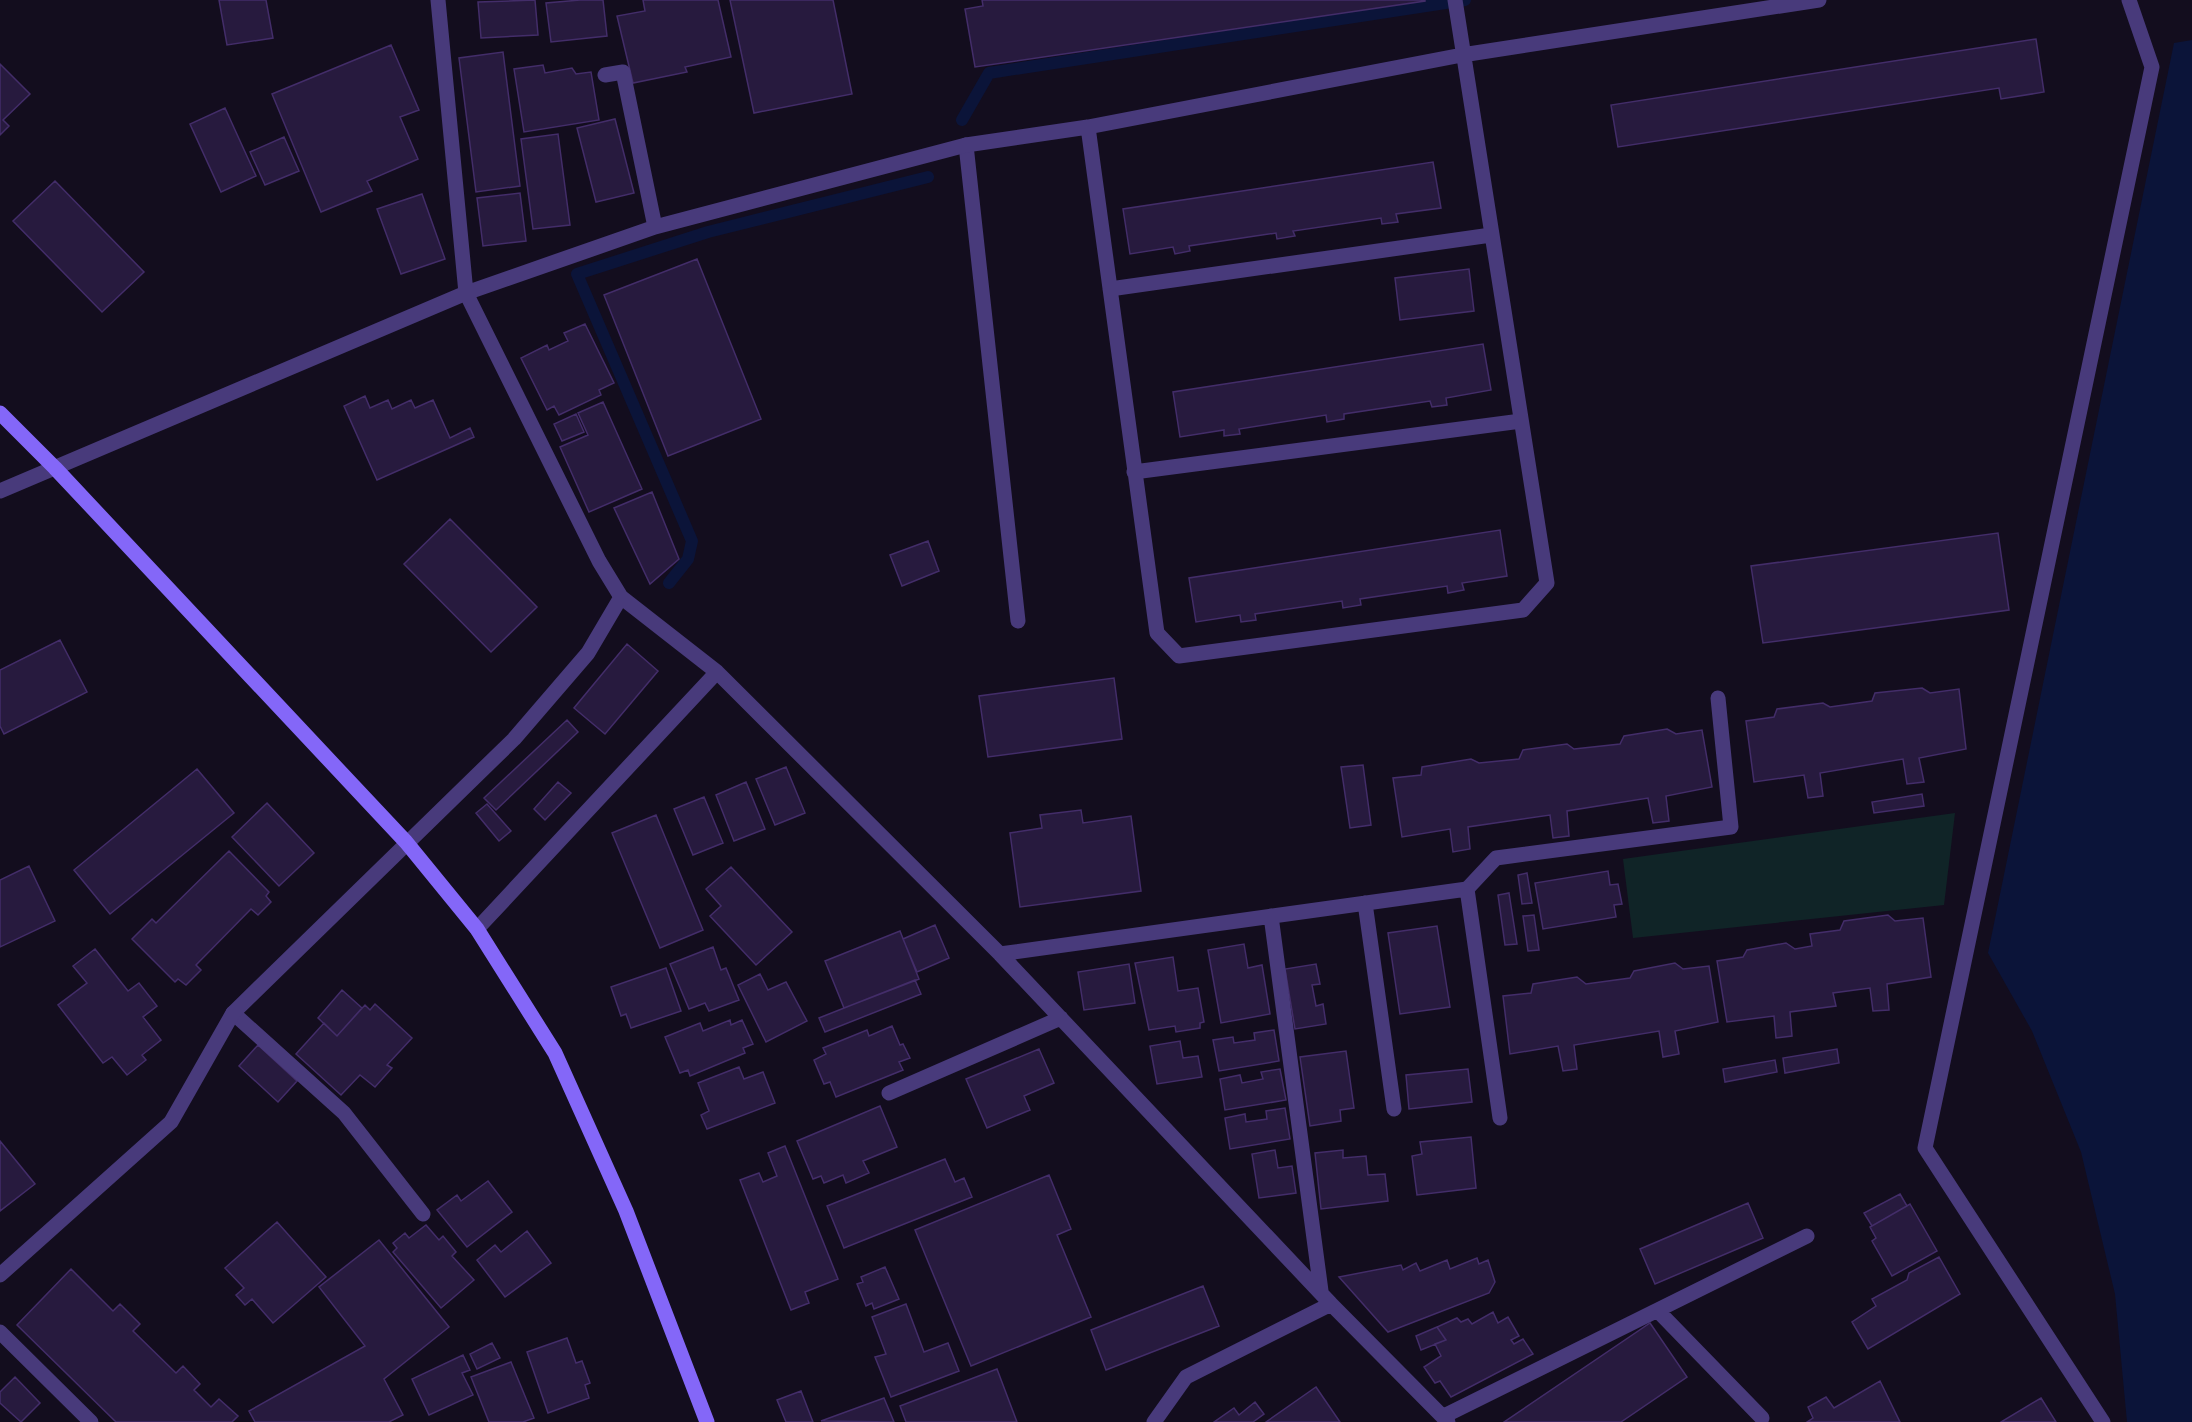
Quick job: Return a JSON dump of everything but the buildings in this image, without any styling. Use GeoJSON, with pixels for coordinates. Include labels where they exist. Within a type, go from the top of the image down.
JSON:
{"type":"FeatureCollection","features":[{"type":"Feature","properties":{"kind":"street"},"geometry":{"type":"LineString","coordinates":[[438,0],[466,293],[599,561],[621,597],[717,672],[1000,954],[1443,1420],[1807,1236]]}},
{"type":"Feature","properties":{"kind":"street"},"geometry":{"type":"LineString","coordinates":[[1088,127],[1157,633],[1179,656],[1523,610],[1547,583],[1461,55],[1455,0]]}},
{"type":"Feature","properties":{"kind":"street"},"geometry":{"type":"LineString","coordinates":[[0,491],[466,293],[655,227],[966,145],[1088,127],[1461,55],[1740,5],[1819,0]]}},
{"type":"Feature","properties":{"kind":"street"},"geometry":{"type":"LineString","coordinates":[[2103,1422],[1925,1148],[2152,67],[2129,0]]}},
{"type":"Feature","properties":{"kind":"street"},"geometry":{"type":"LineString","coordinates":[[605,75],[622,72],[655,227]]}},
{"type":"Feature","properties":{"kind":"street"},"geometry":{"type":"LineString","coordinates":[[966,145],[1018,621]]}},
{"type":"Feature","properties":{"kind":"street"},"geometry":{"type":"LineString","coordinates":[[1110,289],[1491,235]]}},
{"type":"Feature","properties":{"kind":"street"},"geometry":{"type":"LineString","coordinates":[[0,412],[56,468],[406,843],[477,929],[555,1053],[626,1211],[707,1422]]}},
{"type":"Feature","properties":{"kind":"street"},"geometry":{"type":"LineString","coordinates":[[1134,472],[1521,421]]}},
{"type":"Feature","properties":{"kind":"street"},"geometry":{"type":"LineString","coordinates":[[0,1275],[171,1122],[233,1013],[514,739],[588,653],[621,597]]}},
{"type":"Feature","properties":{"kind":"street"},"geometry":{"type":"LineString","coordinates":[[477,929],[717,672]]}},
{"type":"Feature","properties":{"kind":"street"},"geometry":{"type":"LineString","coordinates":[[1000,954],[1467,890],[1496,858],[1731,827],[1718,698]]}},
{"type":"Feature","properties":{"kind":"street"},"geometry":{"type":"LineString","coordinates":[[1467,890],[1500,1118]]}},
{"type":"Feature","properties":{"kind":"street"},"geometry":{"type":"LineString","coordinates":[[1365,903],[1394,1109]]}},
{"type":"Feature","properties":{"kind":"street"},"geometry":{"type":"LineString","coordinates":[[1271,916],[1321,1291]]}},
{"type":"Feature","properties":{"kind":"street"},"geometry":{"type":"LineString","coordinates":[[233,1013],[344,1113],[423,1214]]}},
{"type":"Feature","properties":{"kind":"street"},"geometry":{"type":"LineString","coordinates":[[889,1093],[1061,1018]]}},
{"type":"Feature","properties":{"kind":"street"},"geometry":{"type":"LineString","coordinates":[[1154,1422],[1186,1377],[1331,1304]]}},
{"type":"Feature","properties":{"kind":"street"},"geometry":{"type":"LineString","coordinates":[[1658,1311],[1762,1418]]}},
{"type":"Feature","properties":{"kind":"street"},"geometry":{"type":"LineString","coordinates":[[0,1332],[91,1422]]}},
{"type":"Feature","properties":{"kind":"green space"},"geometry":{"type":"Polygon","coordinates":[[[1955,813],[1944,905],[1633,938],[1623,859],[1955,813]]]}},
{"type":"Feature","properties":{"kind":"water"},"geometry":{"type":"Polygon","coordinates":[[[2192,40],[2192,1422],[2127,1422],[2115,1294],[2081,1152],[2032,1031],[1988,953],[2174,43],[2192,40]]]}},
{"type":"Feature","properties":{"kind":"waterway"},"geometry":{"type":"LineString","coordinates":[[962,120],[989,73],[1465,0]]}},
{"type":"Feature","properties":{"kind":"waterway"},"geometry":{"type":"LineString","coordinates":[[669,583],[688,559],[692,541],[577,274],[708,232],[928,177]]}}]}
